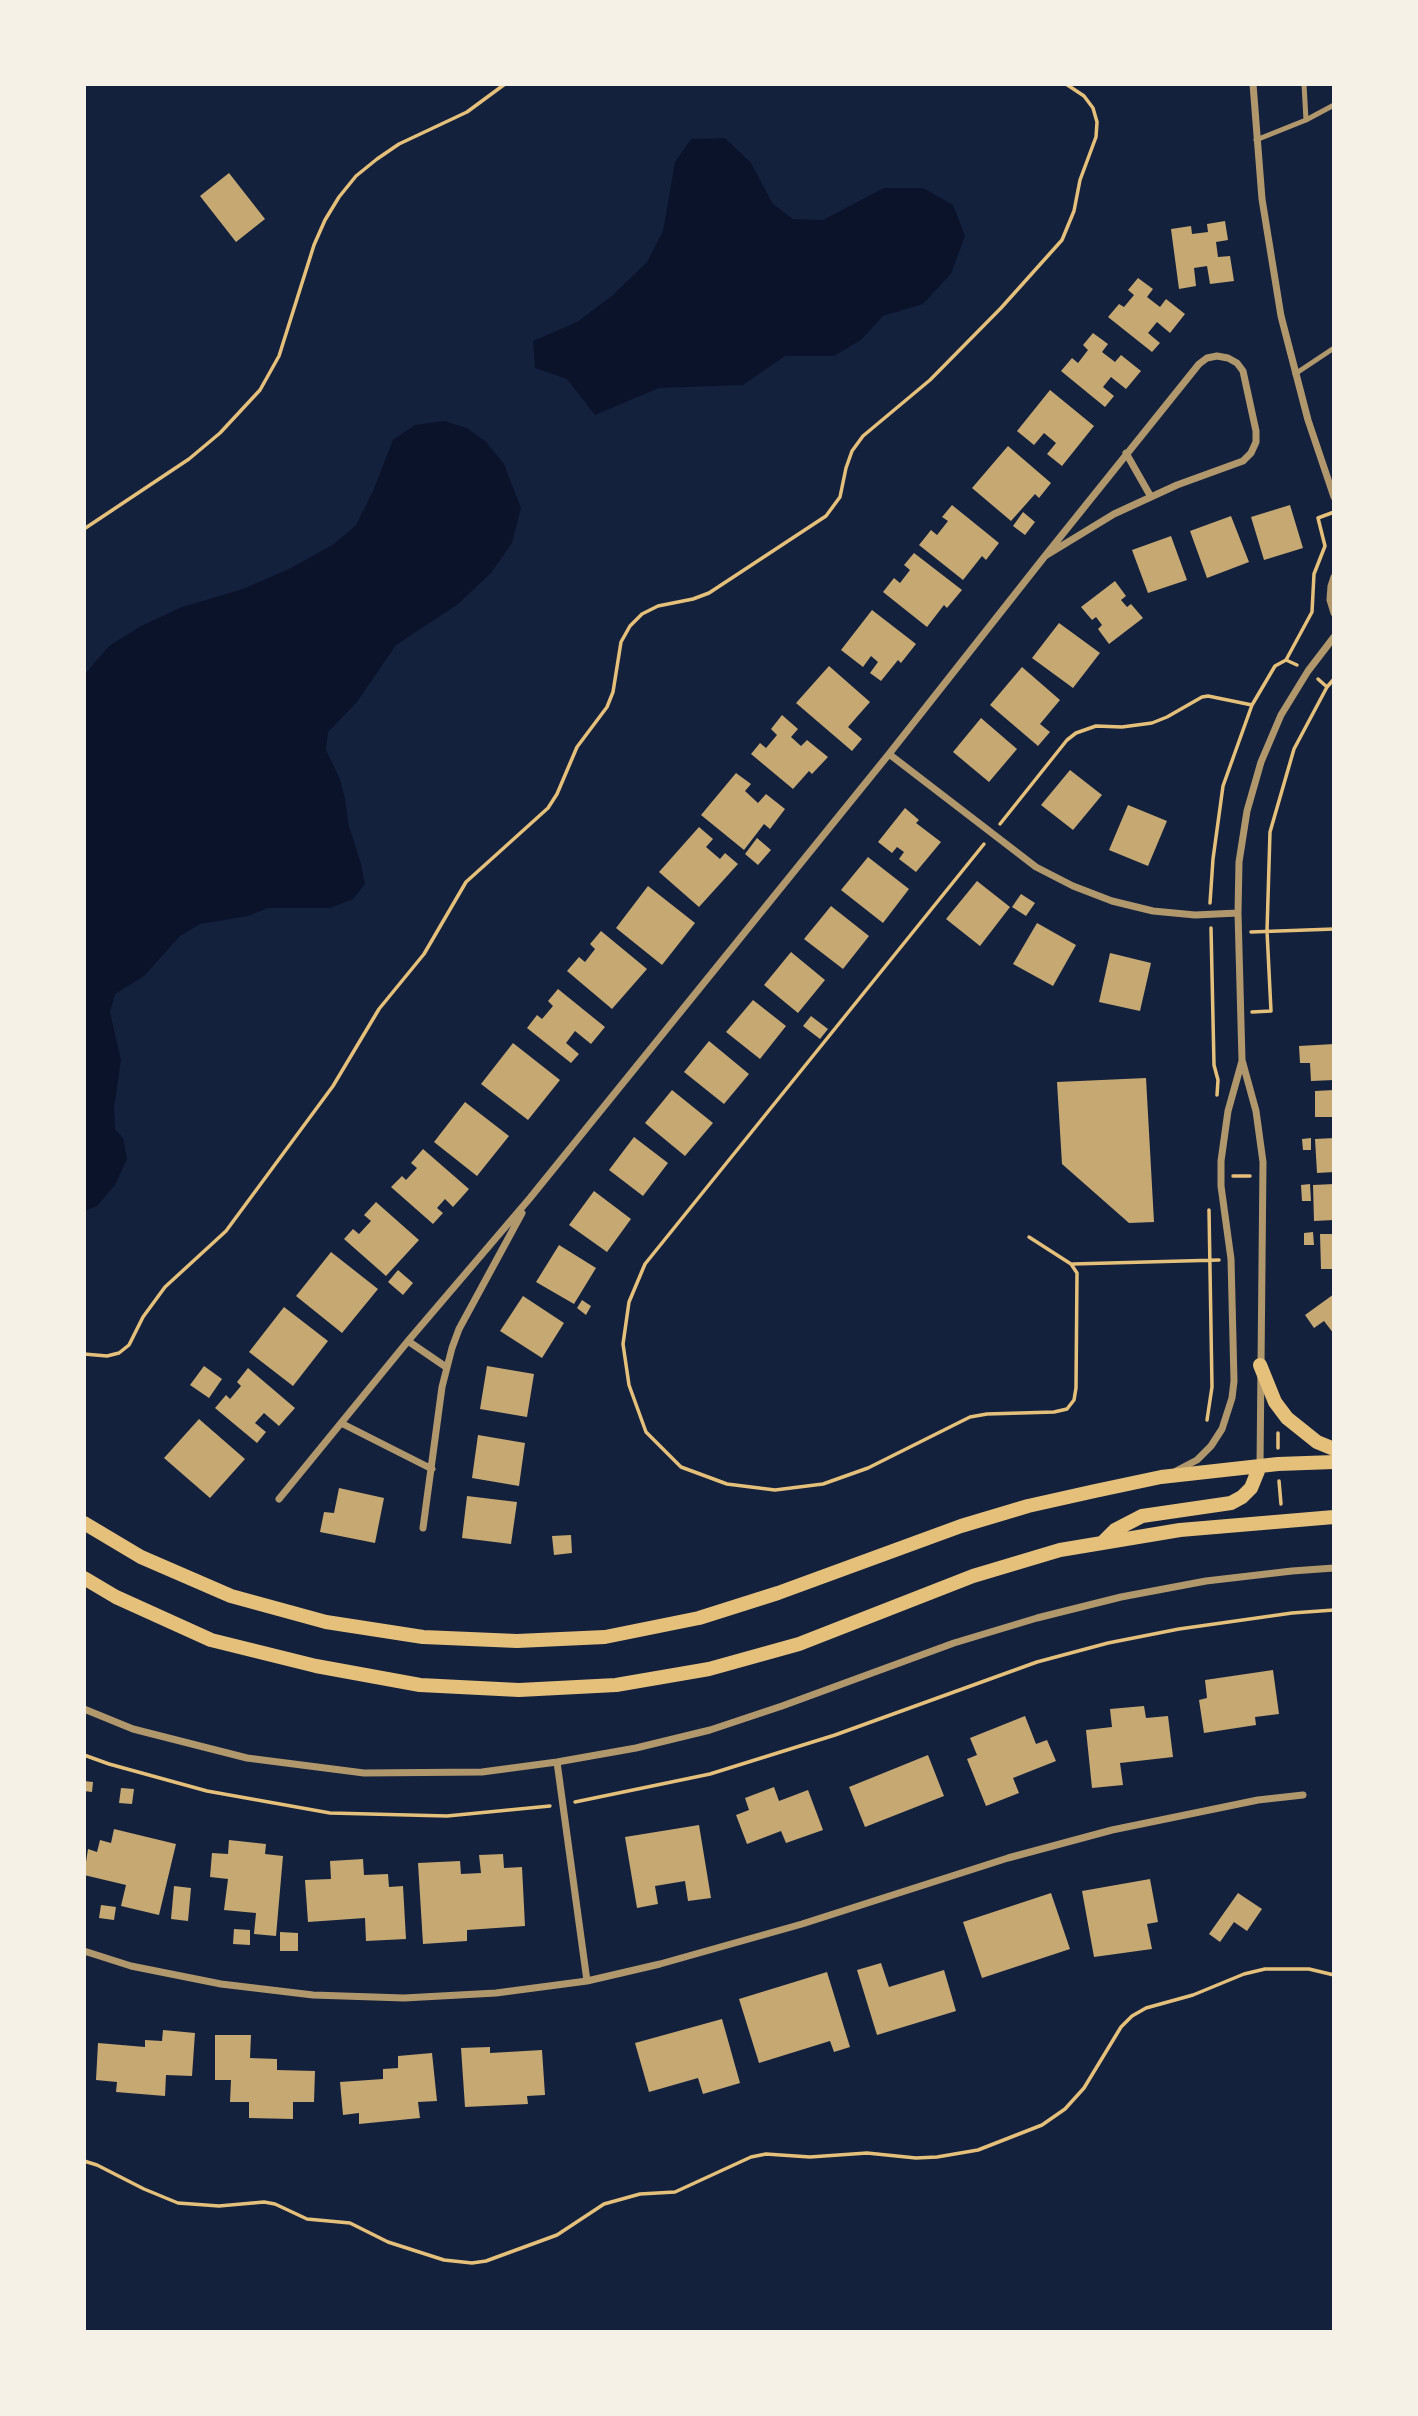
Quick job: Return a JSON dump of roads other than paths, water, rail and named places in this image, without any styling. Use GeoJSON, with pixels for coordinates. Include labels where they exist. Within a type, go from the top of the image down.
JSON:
{"type":"FeatureCollection","features":[{"type":"Feature","properties":{"kind":"main road"},"geometry":{"type":"LineString","coordinates":[[1260,1365],[1270,1393],[1287,1418],[1309,1437],[1334,1449]]}},
{"type":"Feature","properties":{"kind":"main road"},"geometry":{"type":"LineString","coordinates":[[84,1523],[141,1557],[231,1595],[326,1622],[422,1637],[530,1641],[605,1637],[699,1618],[778,1593],[961,1526],[1028,1506],[1161,1477],[1260,1466],[1334,1462]]}},
{"type":"Feature","properties":{"kind":"main road"},"geometry":{"type":"LineString","coordinates":[[1104,1541],[1121,1526],[1142,1516],[1231,1503],[1251,1488],[1260,1466]]}},
{"type":"Feature","properties":{"kind":"main road"},"geometry":{"type":"LineString","coordinates":[[84,1578],[116,1597],[211,1640],[316,1666],[420,1685],[519,1690],[616,1685],[709,1669],[799,1644],[973,1576],[1059,1550],[1104,1541],[1229,1525],[1334,1517]]}},
{"type":"Feature","properties":{"kind":"street"},"geometry":{"type":"LineString","coordinates":[[1253,84],[1256,140],[1270,258],[1295,374],[1334,497]]}},
{"type":"Feature","properties":{"kind":"street"},"geometry":{"type":"LineString","coordinates":[[279,1499],[408,1341],[530,1198],[889,754],[1126,453],[1199,364],[1207,358],[1217,356],[1237,363],[1243,371],[1256,430],[1256,442],[1251,453],[1243,461],[1114,514],[1045,556]]}},
{"type":"Feature","properties":{"kind":"street"},"geometry":{"type":"LineString","coordinates":[[1126,453],[1151,497]]}},
{"type":"Feature","properties":{"kind":"street"},"geometry":{"type":"LineString","coordinates":[[1334,577],[1330,600],[1334,613]]}},
{"type":"Feature","properties":{"kind":"street"},"geometry":{"type":"LineString","coordinates":[[1260,1466],[1263,1176],[1261,1136],[1242,1060],[1239,862],[1250,799],[1261,762],[1281,715],[1308,671],[1334,637]]}},
{"type":"Feature","properties":{"kind":"street"},"geometry":{"type":"LineString","coordinates":[[889,754],[1036,867],[1073,886],[1112,901],[1153,911],[1238,913]]}},
{"type":"Feature","properties":{"kind":"street"},"geometry":{"type":"LineString","coordinates":[[1161,1477],[1197,1460],[1211,1446],[1228,1414],[1234,1381],[1231,1259],[1221,1176],[1226,1124],[1242,1060]]}},
{"type":"Feature","properties":{"kind":"street"},"geometry":{"type":"LineString","coordinates":[[423,1528],[446,1367],[459,1329],[530,1198]]}},
{"type":"Feature","properties":{"kind":"street"},"geometry":{"type":"LineString","coordinates":[[408,1341],[446,1367]]}},
{"type":"Feature","properties":{"kind":"street"},"geometry":{"type":"LineString","coordinates":[[341,1423],[432,1469]]}},
{"type":"Feature","properties":{"kind":"street"},"geometry":{"type":"LineString","coordinates":[[84,1709],[133,1729],[247,1758],[364,1773],[482,1772],[636,1748],[710,1730],[954,1643],[1121,1597],[1206,1581],[1334,1568]]}},
{"type":"Feature","properties":{"kind":"street"},"geometry":{"type":"LineString","coordinates":[[557,1762],[587,1981]]}},
{"type":"Feature","properties":{"kind":"street"},"geometry":{"type":"LineString","coordinates":[[84,1951],[131,1966],[221,1984],[313,1995],[404,1998],[496,1993],[587,1981],[732,1946],[1008,1857],[1112,1830],[1258,1800],[1303,1795]]}},
{"type":"Feature","properties":{"kind":"lane"},"geometry":{"type":"LineString","coordinates":[[1304,84],[1306,120]]}},
{"type":"Feature","properties":{"kind":"lane"},"geometry":{"type":"LineString","coordinates":[[1256,140],[1306,120],[1334,105]]}},
{"type":"Feature","properties":{"kind":"lane"},"geometry":{"type":"LineString","coordinates":[[1295,374],[1334,348]]}},
{"type":"Feature","properties":{"kind":"water"},"geometry":{"type":"Polygon","coordinates":[[[725,138],[751,163],[773,204],[793,219],[823,220],[884,188],[923,188],[953,205],[965,236],[951,274],[923,304],[883,316],[861,340],[834,356],[785,356],[743,385],[659,388],[595,415],[567,379],[535,368],[533,341],[577,322],[613,295],[647,262],[663,231],[675,162],[691,139],[725,138]]]}},
{"type":"Feature","properties":{"kind":"water"},"geometry":{"type":"Polygon","coordinates":[[[444,421],[467,428],[486,442],[504,464],[521,508],[512,543],[491,573],[457,605],[396,645],[357,702],[328,732],[326,750],[340,779],[349,826],[365,884],[353,899],[330,908],[268,908],[248,916],[200,924],[180,936],[144,976],[115,994],[110,1012],[121,1060],[114,1108],[115,1129],[123,1138],[127,1159],[115,1185],[97,1206],[84,1211],[84,675],[109,646],[141,626],[182,607],[243,589],[291,568],[334,544],[356,525],[393,440],[415,425],[444,421]]]}}]}
